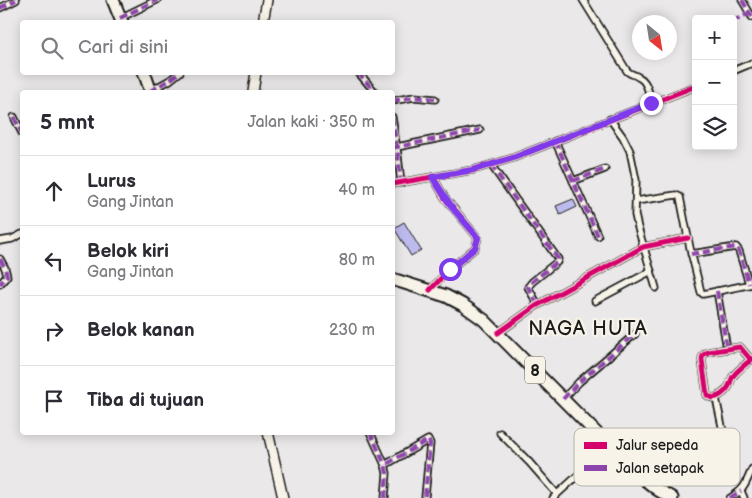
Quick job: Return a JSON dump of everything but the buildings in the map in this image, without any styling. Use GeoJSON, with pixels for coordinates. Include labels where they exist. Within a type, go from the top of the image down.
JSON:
{"type":"FeatureCollection","features":[{"type":"Feature","properties":{"kind":"highway"},"geometry":{"type":"LineString","coordinates":[[113,0],[121,20]]}},
{"type":"Feature","properties":{"kind":"highway"},"geometry":{"type":"LineString","coordinates":[[145,75],[149,90]]}},
{"type":"Feature","properties":{"kind":"highway","name":"8"},"geometry":{"type":"LineString","coordinates":[[395,280],[446,296],[484,320],[592,428]]}},
{"type":"Feature","properties":{"kind":"highway","name":"8"},"geometry":{"type":"LineString","coordinates":[[660,494],[672,498]]}},
{"type":"Feature","properties":{"kind":"main road"},"geometry":{"type":"LineString","coordinates":[[264,20],[267,0]]}},
{"type":"Feature","properties":{"kind":"main road"},"geometry":{"type":"LineString","coordinates":[[253,90],[256,75]]}},
{"type":"Feature","properties":{"kind":"main road"},"geometry":{"type":"LineString","coordinates":[[269,435],[283,498]]}},
{"type":"Feature","properties":{"kind":"street"},"geometry":{"type":"LineString","coordinates":[[0,8],[16,0]]}},
{"type":"Feature","properties":{"kind":"street"},"geometry":{"type":"LineString","coordinates":[[121,20],[157,0]]}},
{"type":"Feature","properties":{"kind":"street"},"geometry":{"type":"LineString","coordinates":[[582,0],[627,71],[644,81],[651,103]]}},
{"type":"Feature","properties":{"kind":"street"},"geometry":{"type":"LineString","coordinates":[[742,0],[752,16]]}},
{"type":"Feature","properties":{"kind":"street"},"geometry":{"type":"LineString","coordinates":[[737,69],[752,63]]}},
{"type":"Feature","properties":{"kind":"street"},"geometry":{"type":"LineString","coordinates":[[153,90],[176,75]]}},
{"type":"Feature","properties":{"kind":"street"},"geometry":{"type":"LineString","coordinates":[[361,75],[373,90]]}},
{"type":"Feature","properties":{"kind":"street"},"geometry":{"type":"LineString","coordinates":[[395,184],[473,170],[513,158],[692,88]]}},
{"type":"Feature","properties":{"kind":"street"},"geometry":{"type":"LineString","coordinates":[[395,100],[414,96],[435,99]]}},
{"type":"Feature","properties":{"kind":"street"},"geometry":{"type":"LineString","coordinates":[[14,117],[20,129]]}},
{"type":"Feature","properties":{"kind":"street"},"geometry":{"type":"LineString","coordinates":[[610,119],[630,151],[636,180],[635,215],[656,288]]}},
{"type":"Feature","properties":{"kind":"street"},"geometry":{"type":"LineString","coordinates":[[400,183],[395,147],[480,130]]}},
{"type":"Feature","properties":{"kind":"street"},"geometry":{"type":"LineString","coordinates":[[555,141],[598,236]]}},
{"type":"Feature","properties":{"kind":"street"},"geometry":{"type":"LineString","coordinates":[[490,165],[558,257],[558,261],[528,287],[538,305]]}},
{"type":"Feature","properties":{"kind":"street"},"geometry":{"type":"LineString","coordinates":[[573,181],[605,169]]}},
{"type":"Feature","properties":{"kind":"street"},"geometry":{"type":"LineString","coordinates":[[430,290],[450,269],[475,248],[478,238],[450,204],[432,177]]}},
{"type":"Feature","properties":{"kind":"street"},"geometry":{"type":"LineString","coordinates":[[636,201],[676,195],[681,198],[691,254],[701,292],[705,294],[751,284],[736,247],[691,254]]}},
{"type":"Feature","properties":{"kind":"street"},"geometry":{"type":"LineString","coordinates":[[0,241],[12,239],[20,235]]}},
{"type":"Feature","properties":{"kind":"street"},"geometry":{"type":"LineString","coordinates":[[498,333],[538,305],[643,247],[688,238]]}},
{"type":"Feature","properties":{"kind":"street"},"geometry":{"type":"LineString","coordinates":[[0,259],[8,276],[0,284]]}},
{"type":"Feature","properties":{"kind":"street"},"geometry":{"type":"LineString","coordinates":[[595,301],[651,271]]}},
{"type":"Feature","properties":{"kind":"street"},"geometry":{"type":"LineString","coordinates":[[717,291],[728,349]]}},
{"type":"Feature","properties":{"kind":"street"},"geometry":{"type":"LineString","coordinates":[[563,399],[579,382],[635,334]]}},
{"type":"Feature","properties":{"kind":"street"},"geometry":{"type":"LineString","coordinates":[[740,347],[751,359],[735,374],[724,392],[716,398],[710,398],[707,395],[702,357],[708,352],[728,349],[740,347]]}},
{"type":"Feature","properties":{"kind":"street"},"geometry":{"type":"LineString","coordinates":[[716,398],[722,428]]}},
{"type":"Feature","properties":{"kind":"street"},"geometry":{"type":"LineString","coordinates":[[500,433],[529,462],[556,496],[574,479]]}},
{"type":"Feature","properties":{"kind":"street"},"geometry":{"type":"LineString","coordinates":[[371,435],[387,473],[385,498]]}},
{"type":"Feature","properties":{"kind":"street"},"geometry":{"type":"LineString","coordinates":[[385,465],[430,440],[425,497]]}},
{"type":"Feature","properties":{"kind":"street"},"geometry":{"type":"LineString","coordinates":[[730,498],[741,491],[752,469]]}},
{"type":"Feature","properties":{"kind":"street"},"geometry":{"type":"LineString","coordinates":[[741,491],[744,498]]}},
{"type":"Feature","properties":{"kind":"marked path"},"geometry":{"type":"LineString","coordinates":[[0,8],[16,0]]}},
{"type":"Feature","properties":{"kind":"marked path"},"geometry":{"type":"LineString","coordinates":[[120,18],[157,0]]}},
{"type":"Feature","properties":{"kind":"marked path"},"geometry":{"type":"LineString","coordinates":[[742,0],[752,17]]}},
{"type":"Feature","properties":{"kind":"marked path"},"geometry":{"type":"LineString","coordinates":[[737,19],[752,12]]}},
{"type":"Feature","properties":{"kind":"marked path"},"geometry":{"type":"LineString","coordinates":[[152,90],[176,75]]}},
{"type":"Feature","properties":{"kind":"marked path"},"geometry":{"type":"LineString","coordinates":[[361,75],[373,90]]}},
{"type":"Feature","properties":{"kind":"marked path"},"geometry":{"type":"LineString","coordinates":[[395,100],[414,97],[435,99]]}},
{"type":"Feature","properties":{"kind":"marked path"},"geometry":{"type":"LineString","coordinates":[[14,117],[20,129]]}},
{"type":"Feature","properties":{"kind":"marked path"},"geometry":{"type":"LineString","coordinates":[[395,147],[480,130]]}},
{"type":"Feature","properties":{"kind":"marked path"},"geometry":{"type":"LineString","coordinates":[[395,136],[401,183]]}},
{"type":"Feature","properties":{"kind":"marked path"},"geometry":{"type":"LineString","coordinates":[[555,141],[598,236]]}},
{"type":"Feature","properties":{"kind":"marked path"},"geometry":{"type":"LineString","coordinates":[[491,165],[558,259],[557,262],[528,287],[538,305]]}},
{"type":"Feature","properties":{"kind":"marked path"},"geometry":{"type":"LineString","coordinates":[[573,181],[605,169]]}},
{"type":"Feature","properties":{"kind":"marked path"},"geometry":{"type":"LineString","coordinates":[[691,254],[736,247],[739,251],[749,284]]}},
{"type":"Feature","properties":{"kind":"marked path"},"geometry":{"type":"LineString","coordinates":[[0,259],[7,276],[0,284]]}},
{"type":"Feature","properties":{"kind":"marked path"},"geometry":{"type":"LineString","coordinates":[[717,291],[727,349]]}},
{"type":"Feature","properties":{"kind":"marked path"},"geometry":{"type":"LineString","coordinates":[[563,399],[579,382],[635,334]]}},
{"type":"Feature","properties":{"kind":"marked path"},"geometry":{"type":"LineString","coordinates":[[371,435],[385,465]]}},
{"type":"Feature","properties":{"kind":"marked path"},"geometry":{"type":"LineString","coordinates":[[385,498],[387,473],[385,465],[428,440],[430,443],[425,497]]}},
{"type":"Feature","properties":{"kind":"marked path"},"geometry":{"type":"LineString","coordinates":[[730,498],[741,491]]}},
{"type":"Feature","properties":{"kind":"cycle path"},"geometry":{"type":"LineString","coordinates":[[395,183],[473,170],[513,158],[692,88]]}},
{"type":"Feature","properties":{"kind":"cycle path"},"geometry":{"type":"LineString","coordinates":[[430,290],[450,269],[475,248],[478,238],[445,198],[433,177]]}},
{"type":"Feature","properties":{"kind":"cycle path"},"geometry":{"type":"LineString","coordinates":[[498,333],[536,306],[643,247],[688,238]]}},
{"type":"Feature","properties":{"kind":"cycle path"},"geometry":{"type":"LineString","coordinates":[[751,360],[740,347],[704,354],[702,360],[707,395],[713,398],[722,394],[729,386],[734,375],[740,369],[750,361],[752,359]]}},
{"type":"Feature","properties":{"kind":"district","name":"NAGA HUTA"},"geometry":{"type":"Point","coordinates":[588,328]}},
{"type":"Feature","properties":{"kind":"route"},"geometry":{"type":"LineString","coordinates":[[450,269],[475,248],[478,238],[454,210],[432,177],[473,170],[513,158],[651,103]]}}]}
